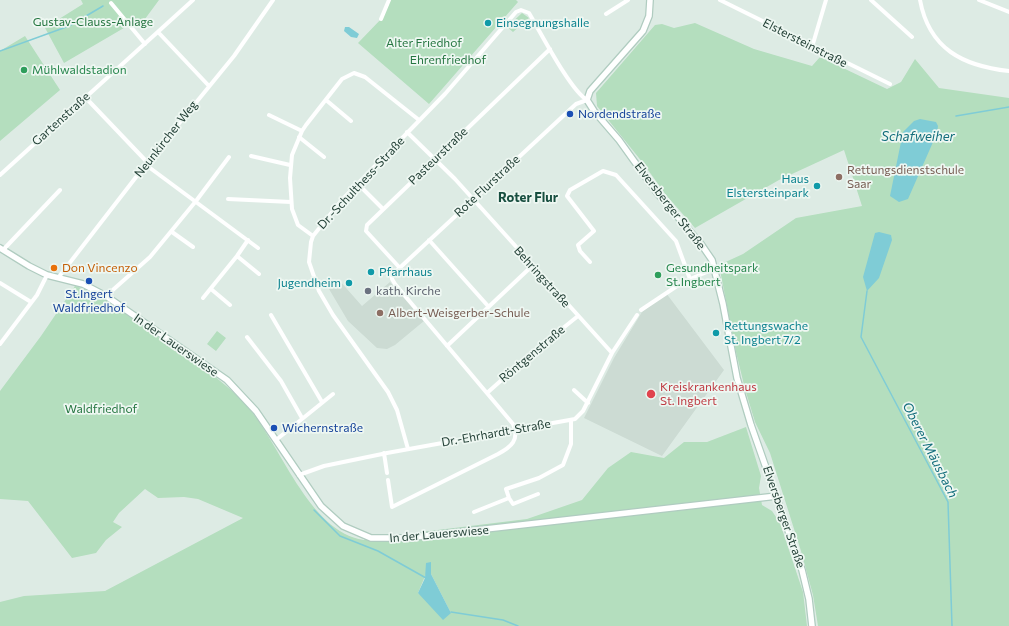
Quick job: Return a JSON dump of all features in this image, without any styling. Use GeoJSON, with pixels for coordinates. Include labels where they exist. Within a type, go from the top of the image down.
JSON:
{"type":"FeatureCollection","features":[{"type":"Feature","properties":{"kind":"street","name":"Gartenstraße"},"geometry":{"type":"LineString","coordinates":[[0,175],[193,0]]}},
{"type":"Feature","properties":{"kind":"street","name":"Neunkircher Weg"},"geometry":{"type":"LineString","coordinates":[[58,278],[146,164],[234,56],[273,0]]}},
{"type":"Feature","properties":{"kind":"street"},"geometry":{"type":"LineString","coordinates":[[381,19],[388,0]]}},
{"type":"Feature","properties":{"kind":"street"},"geometry":{"type":"LineString","coordinates":[[606,14],[628,0]]}},
{"type":"Feature","properties":{"kind":"street"},"geometry":{"type":"LineString","coordinates":[[550,49],[581,96],[587,100],[590,91],[643,31],[649,16],[650,0]]}},
{"type":"Feature","properties":{"kind":"street","name":"Elstersteinstraße"},"geometry":{"type":"LineString","coordinates":[[720,0],[812,47],[890,84]]}},
{"type":"Feature","properties":{"kind":"street"},"geometry":{"type":"LineString","coordinates":[[812,47],[826,0]]}},
{"type":"Feature","properties":{"kind":"street"},"geometry":{"type":"LineString","coordinates":[[871,0],[912,37]]}},
{"type":"Feature","properties":{"kind":"street"},"geometry":{"type":"LineString","coordinates":[[920,0],[924,15],[931,30],[946,49],[966,62],[984,68],[1009,71]]}},
{"type":"Feature","properties":{"kind":"street"},"geometry":{"type":"LineString","coordinates":[[979,0],[1009,12]]}},
{"type":"Feature","properties":{"kind":"street"},"geometry":{"type":"LineString","coordinates":[[111,3],[145,44]]}},
{"type":"Feature","properties":{"kind":"street","name":"Dr.-Schulthess-Straße"},"geometry":{"type":"LineString","coordinates":[[408,449],[397,410],[388,392],[333,315],[316,284],[309,262],[313,236],[357,183],[474,62],[516,12],[521,10],[529,13],[550,49]]}},
{"type":"Feature","properties":{"kind":"street"},"geometry":{"type":"LineString","coordinates":[[158,32],[209,86]]}},
{"type":"Feature","properties":{"kind":"street","name":"Pasteurstraße"},"geometry":{"type":"LineString","coordinates":[[399,267],[366,231],[365,228],[550,49]]}},
{"type":"Feature","properties":{"kind":"street"},"geometry":{"type":"LineString","coordinates":[[313,236],[298,225],[291,202],[290,165],[302,131],[345,77],[349,74],[357,74],[365,77],[419,120]]}},
{"type":"Feature","properties":{"kind":"street"},"geometry":{"type":"LineString","coordinates":[[85,97],[146,164],[258,248]]}},
{"type":"Feature","properties":{"kind":"street"},"geometry":{"type":"LineString","coordinates":[[326,100],[351,121]]}},
{"type":"Feature","properties":{"kind":"street","name":"Rote Flurstraße"},"geometry":{"type":"LineString","coordinates":[[447,346],[395,284],[392,277],[399,267],[576,104],[587,100]]}},
{"type":"Feature","properties":{"kind":"street","name":"Elversberger Straße"},"geometry":{"type":"LineString","coordinates":[[587,100],[594,111],[619,140],[657,193],[709,255],[714,269],[744,402],[778,496],[807,587],[812,626]]}},
{"type":"Feature","properties":{"kind":"street"},"geometry":{"type":"LineString","coordinates":[[269,115],[302,131]]}},
{"type":"Feature","properties":{"kind":"street","name":"Behringstraße"},"geometry":{"type":"LineString","coordinates":[[407,132],[436,159],[612,353]]}},
{"type":"Feature","properties":{"kind":"street"},"geometry":{"type":"LineString","coordinates":[[299,137],[324,157]]}},
{"type":"Feature","properties":{"kind":"street"},"geometry":{"type":"LineString","coordinates":[[251,156],[290,165]]}},
{"type":"Feature","properties":{"kind":"street"},"geometry":{"type":"LineString","coordinates":[[106,296],[150,257],[172,232],[229,157]]}},
{"type":"Feature","properties":{"kind":"street"},"geometry":{"type":"LineString","coordinates":[[590,262],[580,251],[578,245],[594,231],[567,196],[570,190],[603,171],[616,175],[676,241],[690,279]]}},
{"type":"Feature","properties":{"kind":"street"},"geometry":{"type":"LineString","coordinates":[[357,183],[383,209]]}},
{"type":"Feature","properties":{"kind":"street"},"geometry":{"type":"LineString","coordinates":[[2,249],[60,190]]}},
{"type":"Feature","properties":{"kind":"street"},"geometry":{"type":"LineString","coordinates":[[228,199],[291,202]]}},
{"type":"Feature","properties":{"kind":"street"},"geometry":{"type":"LineString","coordinates":[[172,232],[193,247]]}},
{"type":"Feature","properties":{"kind":"street"},"geometry":{"type":"LineString","coordinates":[[203,298],[248,240]]}},
{"type":"Feature","properties":{"kind":"street"},"geometry":{"type":"LineString","coordinates":[[429,240],[488,306]]}},
{"type":"Feature","properties":{"kind":"street","name":"In der Lauerswiese"},"geometry":{"type":"LineString","coordinates":[[2,249],[47,275],[84,284],[106,296],[227,380],[246,399],[299,475],[335,521],[350,530],[380,539],[406,538],[778,496]]}},
{"type":"Feature","properties":{"kind":"street"},"geometry":{"type":"LineString","coordinates":[[237,256],[259,274]]}},
{"type":"Feature","properties":{"kind":"street"},"geometry":{"type":"LineString","coordinates":[[388,480],[392,507],[506,450],[512,445],[515,440],[515,430],[513,424],[447,346],[532,266]]}},
{"type":"Feature","properties":{"kind":"street"},"geometry":{"type":"LineString","coordinates":[[641,310],[663,294],[690,279],[714,269]]}},
{"type":"Feature","properties":{"kind":"street"},"geometry":{"type":"LineString","coordinates":[[0,344],[2,339],[31,302],[47,275]]}},
{"type":"Feature","properties":{"kind":"street"},"geometry":{"type":"LineString","coordinates":[[0,283],[31,302]]}},
{"type":"Feature","properties":{"kind":"street"},"geometry":{"type":"LineString","coordinates":[[211,289],[230,305]]}},
{"type":"Feature","properties":{"kind":"street"},"geometry":{"type":"LineString","coordinates":[[271,315],[322,402]]}},
{"type":"Feature","properties":{"kind":"street"},"geometry":{"type":"LineString","coordinates":[[538,494],[513,504],[506,489],[539,478],[563,465],[571,444],[571,420],[579,416],[588,403],[612,353],[637,315]]}},
{"type":"Feature","properties":{"kind":"street","name":"Röntgenstraße"},"geometry":{"type":"LineString","coordinates":[[487,393],[532,353],[578,316]]}},
{"type":"Feature","properties":{"kind":"street"},"geometry":{"type":"LineString","coordinates":[[246,337],[281,381],[302,418]]}},
{"type":"Feature","properties":{"kind":"street"},"geometry":{"type":"LineString","coordinates":[[574,390],[588,403]]}},
{"type":"Feature","properties":{"kind":"street"},"geometry":{"type":"LineString","coordinates":[[276,440],[333,394]]}},
{"type":"Feature","properties":{"kind":"street","name":"Dr.-Ehrhardt-Straße"},"geometry":{"type":"LineString","coordinates":[[299,475],[324,466],[384,453],[571,420]]}},
{"type":"Feature","properties":{"kind":"street"},"geometry":{"type":"LineString","coordinates":[[384,453],[387,473]]}},
{"type":"Feature","properties":{"kind":"street"},"geometry":{"type":"LineString","coordinates":[[474,512],[509,498]]}},
{"type":"Feature","properties":{"kind":"shaded area","name":"Albert-Weisgerber-Schule"},"geometry":{"type":"Polygon","coordinates":[[[339,280],[362,306],[390,282],[424,321],[395,345],[387,349],[377,348],[348,321],[329,289],[339,280]]]}},
{"type":"Feature","properties":{"kind":"shaded area","name":"Kreiskrankenhaus St. Ingbert"},"geometry":{"type":"Polygon","coordinates":[[[666,293],[724,370],[662,456],[584,418],[614,358],[642,312],[666,293]]]}},
{"type":"Feature","properties":{"kind":"green space","name":"Gustav-Clauss-Anlage"},"geometry":{"type":"Polygon","coordinates":[[[81,0],[159,0],[145,19],[130,27],[129,25],[64,63],[44,26],[59,19],[83,4],[81,0]]]}},
{"type":"Feature","properties":{"kind":"green space","name":"Alter Friedhof"},"geometry":{"type":"Polygon","coordinates":[[[389,0],[516,0],[518,2],[429,104],[358,43],[383,17],[389,0]]]}},
{"type":"Feature","properties":{"kind":"green space"},"geometry":{"type":"Polygon","coordinates":[[[522,13],[529,18],[513,32],[507,27],[522,13]]]}},
{"type":"Feature","properties":{"kind":"green space"},"geometry":{"type":"Polygon","coordinates":[[[695,23],[754,49],[812,66],[820,57],[887,89],[901,82],[915,59],[939,88],[1009,98],[1009,626],[818,626],[813,595],[801,551],[770,453],[755,422],[745,389],[736,352],[719,265],[743,254],[796,218],[862,206],[844,150],[779,180],[695,228],[666,195],[643,163],[597,106],[596,93],[655,25],[662,24],[674,28],[695,23]]]}},
{"type":"Feature","properties":{"kind":"green space","name":"Mühlwaldstadion"},"geometry":{"type":"Polygon","coordinates":[[[25,36],[60,90],[0,141],[0,51],[25,36]]]}},
{"type":"Feature","properties":{"kind":"green space","name":"Waldfriedhof"},"geometry":{"type":"Polygon","coordinates":[[[75,286],[85,289],[112,304],[198,364],[235,394],[259,421],[311,504],[327,521],[344,533],[364,540],[371,534],[397,535],[527,519],[582,500],[608,468],[631,452],[664,458],[684,442],[707,442],[746,427],[761,476],[759,488],[762,505],[772,511],[780,523],[803,592],[807,626],[0,626],[0,602],[24,596],[105,591],[243,518],[198,499],[184,497],[158,498],[145,489],[119,513],[113,522],[122,527],[106,540],[96,553],[72,558],[28,501],[0,499],[0,391],[41,336],[75,286]],[[431,562],[418,593],[451,613],[431,574],[431,562]]]}},
{"type":"Feature","properties":{"kind":"green space"},"geometry":{"type":"Polygon","coordinates":[[[217,331],[226,338],[216,351],[207,344],[217,331]]]}},
{"type":"Feature","properties":{"kind":"water"},"geometry":{"type":"Polygon","coordinates":[[[345,27],[349,27],[359,34],[357,38],[351,37],[344,31],[345,27]]]}},
{"type":"Feature","properties":{"kind":"water","name":"Schafweiher"},"geometry":{"type":"Polygon","coordinates":[[[920,119],[936,122],[938,126],[937,133],[908,199],[899,202],[890,196],[903,132],[914,121],[920,119]]]}},
{"type":"Feature","properties":{"kind":"water"},"geometry":{"type":"Polygon","coordinates":[[[879,232],[891,235],[892,240],[879,278],[867,291],[863,277],[875,233],[879,232]]]}},
{"type":"Feature","properties":{"kind":"water"},"geometry":{"type":"Polygon","coordinates":[[[431,562],[431,574],[451,613],[443,620],[418,593],[425,578],[426,563],[431,562]]]}},
{"type":"Feature","properties":{"kind":"waterway"},"geometry":{"type":"LineString","coordinates":[[0,51],[69,26],[103,6]]}},
{"type":"Feature","properties":{"kind":"waterway"},"geometry":{"type":"LineString","coordinates":[[956,116],[1009,107]]}},
{"type":"Feature","properties":{"kind":"waterway","name":"Oberer Mäusbach"},"geometry":{"type":"LineString","coordinates":[[867,291],[861,337],[948,502],[952,626]]}},
{"type":"Feature","properties":{"kind":"waterway"},"geometry":{"type":"LineString","coordinates":[[314,510],[340,536],[378,551],[426,578]]}},
{"type":"Feature","properties":{"kind":"waterway"},"geometry":{"type":"LineString","coordinates":[[451,612],[503,620],[518,626]]}},
{"type":"Feature","properties":{"kind":"place","name":"Einsegnungshalle"},"geometry":{"type":"Point","coordinates":[488,23]}},
{"type":"Feature","properties":{"kind":"place","name":"Mühlwaldstadion"},"geometry":{"type":"Point","coordinates":[24,70]}},
{"type":"Feature","properties":{"kind":"place","name":"Nordendstraße"},"geometry":{"type":"Point","coordinates":[570,114]}},
{"type":"Feature","properties":{"kind":"place","name":"Rettungsdienstschule Saar"},"geometry":{"type":"Point","coordinates":[839,177]}},
{"type":"Feature","properties":{"kind":"place","name":"Haus Elstersteinpark"},"geometry":{"type":"Point","coordinates":[817,186]}},
{"type":"Feature","properties":{"kind":"place","name":"Don Vincenzo"},"geometry":{"type":"Point","coordinates":[54,268]}},
{"type":"Feature","properties":{"kind":"place","name":"Pfarrhaus"},"geometry":{"type":"Point","coordinates":[371,272]}},
{"type":"Feature","properties":{"kind":"place","name":"Gesundheitspark St.Ingbert"},"geometry":{"type":"Point","coordinates":[658,275]}},
{"type":"Feature","properties":{"kind":"place","name":"St.Ingert Waldfriedhof"},"geometry":{"type":"Point","coordinates":[89,281]}},
{"type":"Feature","properties":{"kind":"place","name":"Jugendheim"},"geometry":{"type":"Point","coordinates":[349,283]}},
{"type":"Feature","properties":{"kind":"place","name":"kath. Kirche"},"geometry":{"type":"Point","coordinates":[368,291]}},
{"type":"Feature","properties":{"kind":"place","name":"Albert-Weisgerber-Schule"},"geometry":{"type":"Point","coordinates":[380,313]}},
{"type":"Feature","properties":{"kind":"place","name":"Rettungswache St. Ingbert 7/2"},"geometry":{"type":"Point","coordinates":[716,333]}},
{"type":"Feature","properties":{"kind":"place","name":"Kreiskrankenhaus St. Ingbert"},"geometry":{"type":"Point","coordinates":[651,394]}},
{"type":"Feature","properties":{"kind":"place","name":"Wichernstraße"},"geometry":{"type":"Point","coordinates":[274,428]}},
{"type":"Feature","properties":{"kind":"district","name":"Roter Flur"},"geometry":{"type":"Point","coordinates":[528,198]}},
{"type":"Feature","properties":{"kind":"park label","name":"Ehrenfriedhof"},"geometry":{"type":"Point","coordinates":[448,60]}}]}
